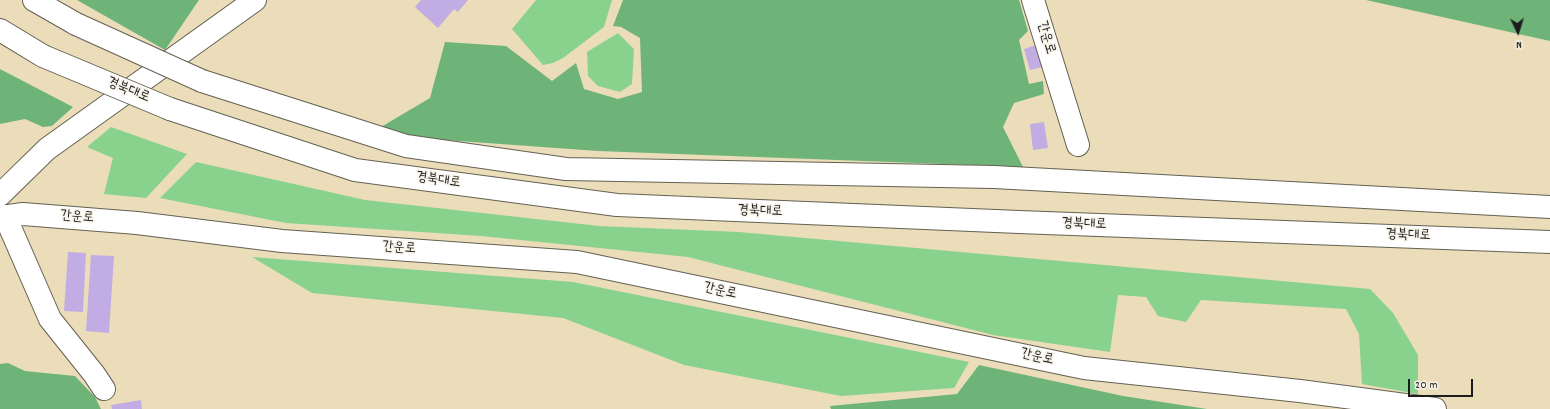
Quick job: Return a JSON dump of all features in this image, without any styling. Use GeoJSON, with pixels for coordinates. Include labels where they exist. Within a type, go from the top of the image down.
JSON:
{"type":"FeatureCollection","features":[{"type":"Feature","properties":{"kind":"main road"},"geometry":{"type":"LineString","coordinates":[[34,0],[76,24],[202,81],[406,146],[566,169],[994,177],[1550,207]]}},
{"type":"Feature","properties":{"kind":"main road"},"geometry":{"type":"LineString","coordinates":[[0,195],[47,149],[255,0]]}},
{"type":"Feature","properties":{"kind":"main road","name":"간운로"},"geometry":{"type":"LineString","coordinates":[[1034,0],[1078,145]]}},
{"type":"Feature","properties":{"kind":"main road","name":"경북대로"},"geometry":{"type":"LineString","coordinates":[[0,30],[43,56],[170,109],[354,170],[617,206],[1550,242]]}},
{"type":"Feature","properties":{"kind":"main road","name":"간운로"},"geometry":{"type":"LineString","coordinates":[[2,217],[23,214],[137,223],[282,240],[577,262],[1084,368],[1292,390],[1435,409]]}},
{"type":"Feature","properties":{"kind":"main road"},"geometry":{"type":"LineString","coordinates":[[2,217],[50,319],[94,374],[104,389]]}},
{"type":"Feature","properties":{"kind":"green space"},"geometry":{"type":"Polygon","coordinates":[[[77,0],[199,0],[165,50],[77,0]]]}},
{"type":"Feature","properties":{"kind":"green space"},"geometry":{"type":"Polygon","coordinates":[[[536,0],[612,0],[604,27],[563,58],[553,63],[543,65],[512,29],[536,0]]]}},
{"type":"Feature","properties":{"kind":"green space"},"geometry":{"type":"Polygon","coordinates":[[[623,0],[1019,0],[1028,31],[1019,40],[1029,84],[1043,81],[1044,94],[1014,103],[1003,127],[1023,167],[598,151],[417,138],[381,127],[430,98],[445,42],[506,46],[552,81],[576,63],[584,89],[618,99],[642,92],[640,38],[621,27],[613,26],[623,0]]]}},
{"type":"Feature","properties":{"kind":"green space"},"geometry":{"type":"Polygon","coordinates":[[[1366,0],[1550,0],[1550,41],[1366,0]]]}},
{"type":"Feature","properties":{"kind":"green space"},"geometry":{"type":"Polygon","coordinates":[[[618,33],[634,49],[632,84],[620,92],[598,86],[588,76],[587,52],[618,33]]]}},
{"type":"Feature","properties":{"kind":"green space"},"geometry":{"type":"Polygon","coordinates":[[[0,69],[73,107],[52,126],[43,127],[25,119],[0,124],[0,69]]]}},
{"type":"Feature","properties":{"kind":"green space"},"geometry":{"type":"Polygon","coordinates":[[[111,127],[187,154],[146,198],[104,194],[113,158],[87,147],[111,127]]]}},
{"type":"Feature","properties":{"kind":"green space"},"geometry":{"type":"Polygon","coordinates":[[[196,162],[365,200],[599,226],[739,232],[1370,289],[1393,313],[1418,355],[1418,394],[1362,384],[1359,334],[1346,309],[1201,300],[1186,322],[1158,316],[1146,297],[1118,295],[1110,352],[993,335],[688,257],[481,236],[286,223],[160,198],[196,162]]]}},
{"type":"Feature","properties":{"kind":"green space"},"geometry":{"type":"Polygon","coordinates":[[[252,257],[573,282],[969,362],[954,388],[841,396],[684,365],[563,318],[312,293],[252,257]]]}},
{"type":"Feature","properties":{"kind":"green space"},"geometry":{"type":"Polygon","coordinates":[[[8,363],[25,371],[75,376],[95,397],[101,409],[0,409],[0,364],[8,363]]]}},
{"type":"Feature","properties":{"kind":"green space"},"geometry":{"type":"Polygon","coordinates":[[[979,365],[1123,396],[1207,409],[831,409],[830,406],[957,394],[979,365]]]}},
{"type":"Feature","properties":{"kind":"building"},"geometry":{"type":"Polygon","coordinates":[[[421,0],[468,0],[458,12],[454,9],[438,28],[415,7],[421,0]]]}},
{"type":"Feature","properties":{"kind":"building"},"geometry":{"type":"Polygon","coordinates":[[[1036,45],[1042,67],[1030,70],[1024,49],[1036,45]]]}},
{"type":"Feature","properties":{"kind":"building"},"geometry":{"type":"Polygon","coordinates":[[[1044,122],[1048,148],[1033,150],[1030,124],[1044,122]]]}},
{"type":"Feature","properties":{"kind":"building"},"geometry":{"type":"Polygon","coordinates":[[[68,252],[86,253],[83,312],[64,311],[68,252]]]}},
{"type":"Feature","properties":{"kind":"building"},"geometry":{"type":"Polygon","coordinates":[[[91,255],[114,256],[109,333],[86,331],[91,255]]]}},
{"type":"Feature","properties":{"kind":"building"},"geometry":{"type":"Polygon","coordinates":[[[141,400],[142,409],[112,409],[111,405],[141,400]]]}}]}
